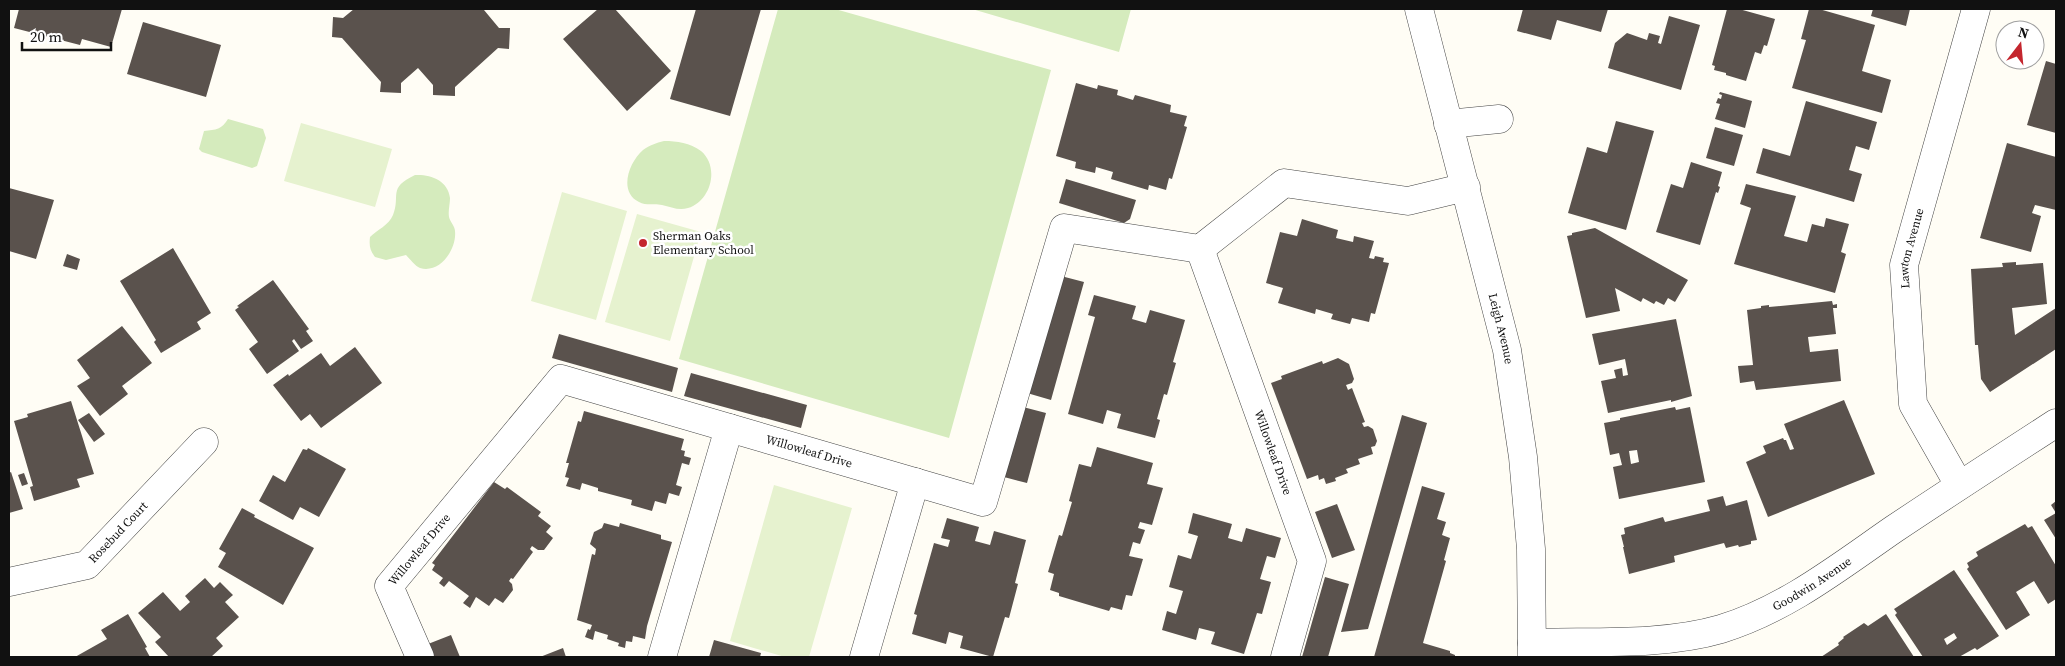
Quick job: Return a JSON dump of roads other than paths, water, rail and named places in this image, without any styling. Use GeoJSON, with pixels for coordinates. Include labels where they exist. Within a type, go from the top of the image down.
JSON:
{"type":"FeatureCollection","features":[{"type":"Feature","properties":{"kind":"street","name":"Leigh Avenue"},"geometry":{"type":"LineString","coordinates":[[1419,9],[1507,350],[1523,457],[1531,550],[1532,650]]}},
{"type":"Feature","properties":{"kind":"street","name":"Lawton Avenue"},"geometry":{"type":"LineString","coordinates":[[1959,485],[1913,404],[1904,265],[1976,9]]}},
{"type":"Feature","properties":{"kind":"street"},"geometry":{"type":"LineString","coordinates":[[1448,124],[1499,119]]}},
{"type":"Feature","properties":{"kind":"street"},"geometry":{"type":"LineString","coordinates":[[1200,249],[1284,183],[1408,201],[1466,187]]}},
{"type":"Feature","properties":{"kind":"street","name":"Willowleaf Drive"},"geometry":{"type":"LineString","coordinates":[[420,657],[389,586],[561,379],[983,502],[1064,228],[1200,249],[1312,562],[1285,657]]}},
{"type":"Feature","properties":{"kind":"street","name":"Goodwin Avenue"},"geometry":{"type":"LineString","coordinates":[[1532,650],[1670,639],[1720,629],[1761,614],[1794,598],[1959,485],[2056,423]]}},
{"type":"Feature","properties":{"kind":"street"},"geometry":{"type":"LineString","coordinates":[[662,657],[729,428]]}},
{"type":"Feature","properties":{"kind":"street","name":"Rosebud Court"},"geometry":{"type":"LineString","coordinates":[[9,582],[87,566],[204,442]]}},
{"type":"Feature","properties":{"kind":"street"},"geometry":{"type":"LineString","coordinates":[[864,657],[915,482]]}},
{"type":"Feature","properties":{"kind":"place","name":"Sherman Oaks Elementary School"},"geometry":{"type":"Point","coordinates":[643,243]}}]}
